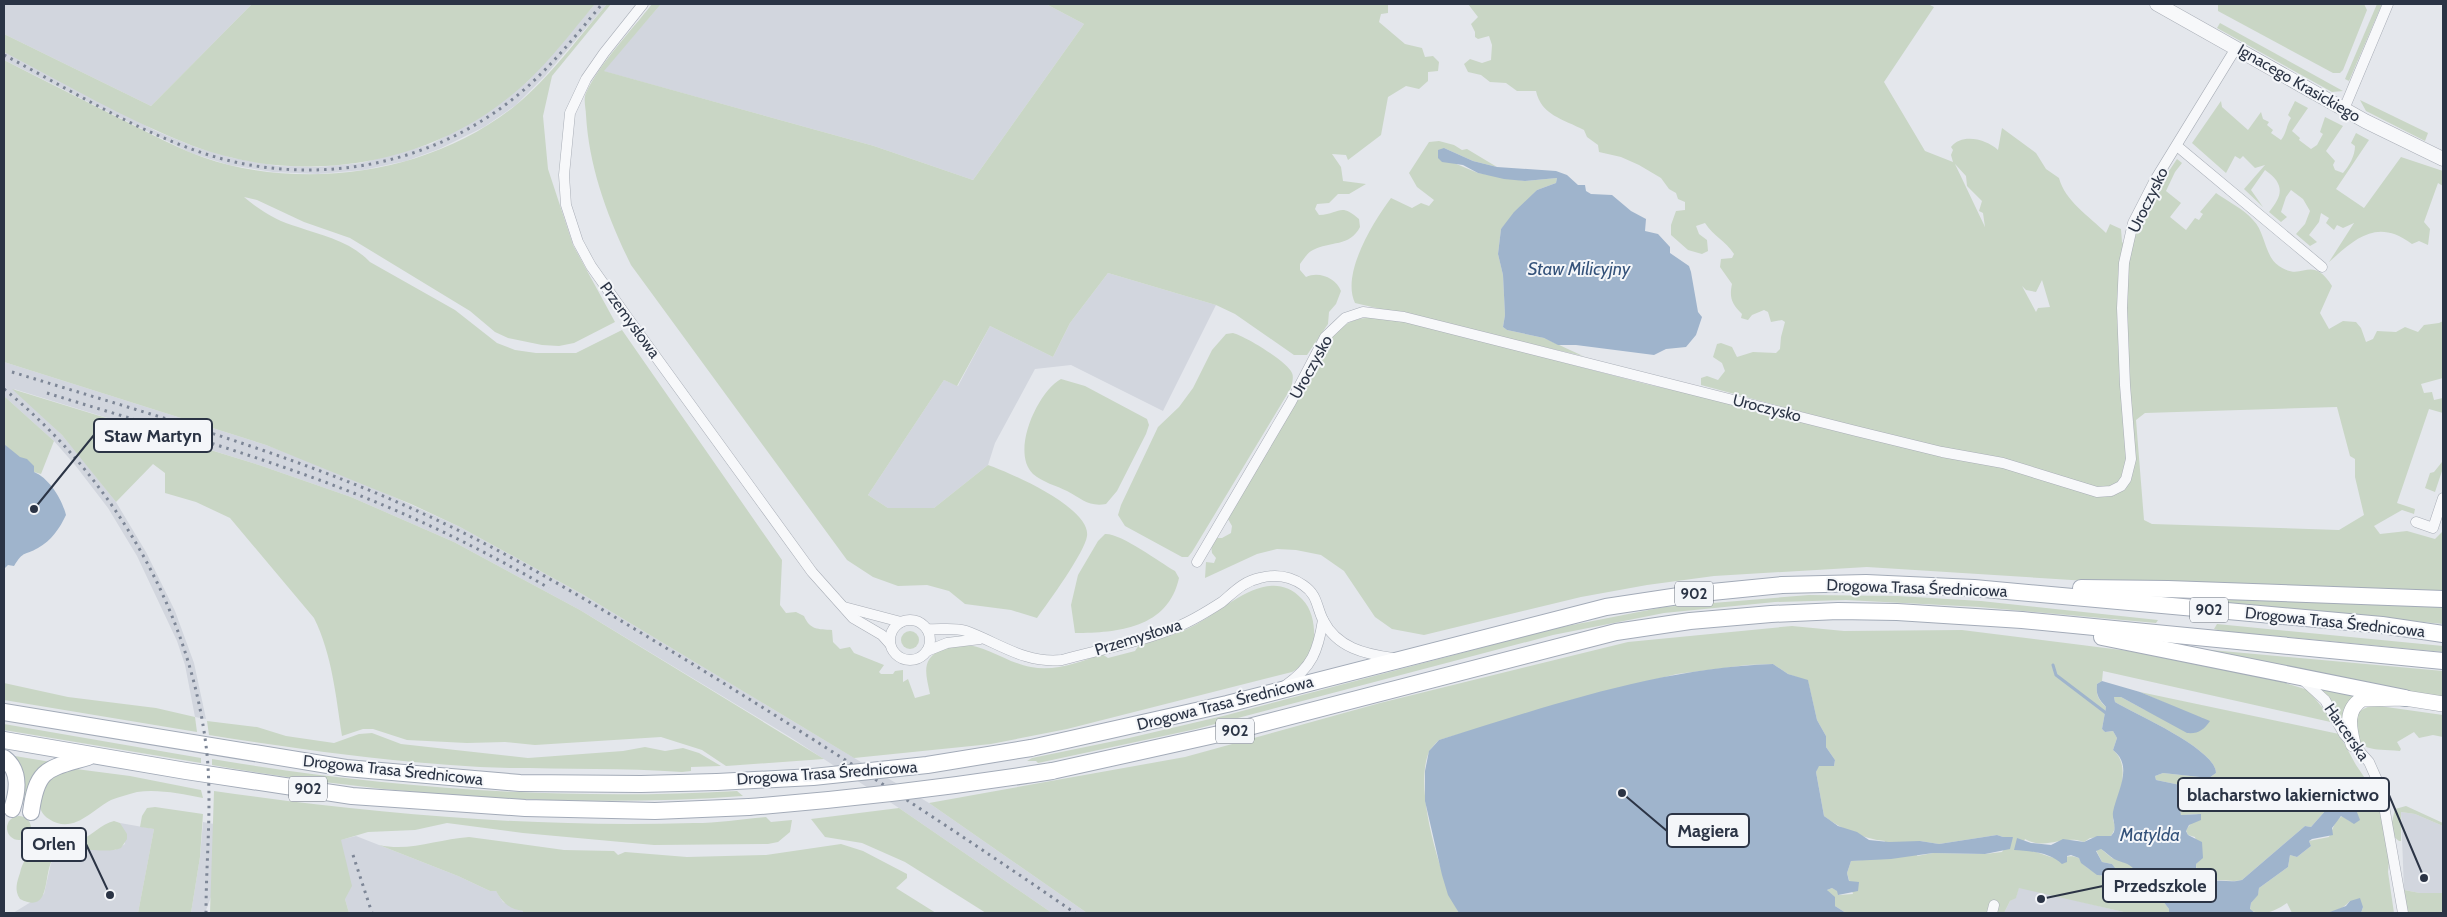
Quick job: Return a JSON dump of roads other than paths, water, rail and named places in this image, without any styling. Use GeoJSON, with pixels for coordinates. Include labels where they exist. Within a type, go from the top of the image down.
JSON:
{"type":"FeatureCollection","features":[{"type":"Feature","properties":{"kind":"main road","name":"Drogowa Trasa Średnicowa"},"geometry":{"type":"LineString","coordinates":[[4,712],[346,768],[520,782],[641,784],[717,782],[813,777],[927,766],[1031,748],[1278,691],[1606,606],[1692,594],[1782,585],[1866,583],[1974,588],[2372,624],[2443,634]]}},
{"type":"Feature","properties":{"kind":"main road"},"geometry":{"type":"LineString","coordinates":[[1974,588],[2168,589],[2443,599]]}},
{"type":"Feature","properties":{"kind":"main road","name":"Drogowa Trasa Średnicowa"},"geometry":{"type":"LineString","coordinates":[[4,740],[92,756],[352,796],[525,808],[655,811],[750,807],[844,800],[931,790],[1052,771],[1236,730],[1616,632],[1690,621],[1838,611],[2022,620],[2443,661]]}},
{"type":"Feature","properties":{"kind":"main road"},"geometry":{"type":"LineString","coordinates":[[2022,620],[2300,678],[2443,704]]}},
{"type":"Feature","properties":{"kind":"main road"},"geometry":{"type":"LineString","coordinates":[[2353,744],[2349,721],[2351,710],[2356,703],[2368,698],[2405,698]]}},
{"type":"Feature","properties":{"kind":"main road"},"geometry":{"type":"LineString","coordinates":[[31,812],[34,788],[41,777],[55,767],[92,756]]}},
{"type":"Feature","properties":{"kind":"main road"},"geometry":{"type":"LineString","coordinates":[[4,758],[8,761],[17,779],[17,793],[12,809]]}},
{"type":"Feature","properties":{"kind":"street","name":"Przemysłowa"},"geometry":{"type":"LineString","coordinates":[[643,4],[590,73],[570,113],[564,175],[566,205],[578,242],[591,266],[627,317],[829,594],[853,618],[882,635],[890,644]]}},
{"type":"Feature","properties":{"kind":"street","name":"Ignacego Krasickiego"},"geometry":{"type":"LineString","coordinates":[[2157,4],[2344,109],[2443,158]]}},
{"type":"Feature","properties":{"kind":"street"},"geometry":{"type":"LineString","coordinates":[[2344,109],[2388,4]]}},
{"type":"Feature","properties":{"kind":"street","name":"Uroczysko"},"geometry":{"type":"LineString","coordinates":[[1197,562],[1291,402],[1326,337],[1345,318],[1363,312],[1378,312],[1413,319],[1942,452],[2003,463],[2097,492],[2111,491],[2121,486],[2126,479],[2132,459],[2125,385],[2122,308],[2127,246],[2133,223],[2143,203],[2236,48]]}},
{"type":"Feature","properties":{"kind":"street"},"geometry":{"type":"LineString","coordinates":[[2177,146],[2322,267]]}},
{"type":"Feature","properties":{"kind":"street"},"geometry":{"type":"LineString","coordinates":[[2416,522],[2433,528],[2443,498]]}},
{"type":"Feature","properties":{"kind":"street","name":"Przemysłowa"},"geometry":{"type":"LineString","coordinates":[[926,629],[962,630],[1026,658],[1049,661],[1062,660],[1178,627],[1214,607],[1245,583],[1272,575],[1291,578],[1303,585],[1320,606],[1323,620],[1335,636],[1348,647],[1367,654],[1399,659]]}},
{"type":"Feature","properties":{"kind":"street","name":"Przemysłowa"},"geometry":{"type":"LineString","coordinates":[[844,607],[901,622]]}},
{"type":"Feature","properties":{"kind":"street"},"geometry":{"type":"LineString","coordinates":[[1278,691],[1304,673],[1320,638],[1323,620]]}},
{"type":"Feature","properties":{"kind":"street"},"geometry":{"type":"LineString","coordinates":[[915,621],[926,629],[930,640],[927,651],[918,659],[906,660],[896,655],[890,644],[892,631],[901,622],[915,621]]}},
{"type":"Feature","properties":{"kind":"street","name":"Przemysłowa"},"geometry":{"type":"LineString","coordinates":[[927,651],[956,641],[981,639]]}},
{"type":"Feature","properties":{"kind":"street","name":"Harcerska"},"geometry":{"type":"LineString","coordinates":[[2300,678],[2325,700],[2336,721],[2369,762],[2382,789],[2403,913]]}},
{"type":"Feature","properties":{"kind":"water","name":"Staw Milicyjny"},"geometry":{"type":"Polygon","coordinates":[[[1444,148],[1473,161],[1497,167],[1556,171],[1567,175],[1578,185],[1585,185],[1586,191],[1591,194],[1612,195],[1631,211],[1646,219],[1645,231],[1658,234],[1670,247],[1670,253],[1689,266],[1698,312],[1702,317],[1696,335],[1686,347],[1666,349],[1654,355],[1576,345],[1558,345],[1544,338],[1507,330],[1503,327],[1505,315],[1503,275],[1498,254],[1501,229],[1514,212],[1537,190],[1556,183],[1557,178],[1525,181],[1504,179],[1478,173],[1463,165],[1442,162],[1438,158],[1438,150],[1444,148]]]}},
{"type":"Feature","properties":{"kind":"water"},"geometry":{"type":"Polygon","coordinates":[[[4,444],[20,457],[27,459],[34,466],[34,472],[50,484],[61,502],[66,515],[58,529],[47,542],[22,555],[14,566],[8,565],[4,569],[4,444]]]}},
{"type":"Feature","properties":{"kind":"water"},"geometry":{"type":"Polygon","coordinates":[[[1773,664],[1788,674],[1808,680],[1817,720],[1826,736],[1826,747],[1835,760],[1834,766],[1819,766],[1816,772],[1824,816],[1838,826],[1857,832],[1869,840],[1889,842],[1920,841],[1939,844],[1997,835],[2013,837],[2010,849],[1985,854],[1933,853],[1891,859],[1851,861],[1847,873],[1849,881],[1859,882],[1858,891],[1838,895],[1837,891],[1832,888],[1827,890],[1835,897],[1835,906],[1846,913],[1459,913],[1448,895],[1425,801],[1425,771],[1429,751],[1439,740],[1562,702],[1646,681],[1730,667],[1773,664]]]}},
{"type":"Feature","properties":{"kind":"water","name":"Matylda"},"geometry":{"type":"Polygon","coordinates":[[[2102,681],[2140,692],[2210,721],[2200,731],[2187,733],[2121,697],[2114,697],[2115,702],[2156,723],[2189,743],[2203,753],[2212,764],[2216,773],[2209,778],[2163,773],[2155,776],[2156,780],[2185,786],[2216,787],[2221,789],[2224,795],[2222,800],[2180,810],[2181,815],[2201,814],[2201,820],[2189,825],[2186,831],[2188,835],[2202,842],[2203,858],[2196,864],[2196,871],[2210,882],[2242,880],[2305,826],[2311,827],[2341,793],[2343,795],[2350,793],[2353,799],[2363,797],[2364,800],[2355,807],[2360,820],[2354,824],[2341,816],[2332,828],[2333,835],[2312,839],[2309,841],[2311,846],[2297,857],[2290,855],[2288,867],[2259,888],[2258,895],[2251,903],[2250,909],[2255,913],[2169,913],[2169,909],[2156,892],[2145,887],[2138,873],[2132,867],[2114,859],[2101,849],[2096,851],[2102,862],[2112,864],[2121,876],[2130,877],[2137,886],[2120,884],[2097,875],[2081,863],[2079,858],[2071,855],[2067,856],[2067,862],[2062,864],[2045,855],[2014,850],[2017,838],[2031,843],[2051,845],[2063,839],[2084,842],[2097,836],[2111,836],[2114,832],[2113,812],[2123,771],[2119,756],[2113,750],[2117,738],[2113,731],[2105,732],[2102,729],[2106,707],[2097,694],[2097,684],[2102,681]]]}},
{"type":"Feature","properties":{"kind":"water"},"geometry":{"type":"Polygon","coordinates":[[[2360,898],[2363,907],[2361,913],[2327,913],[2346,906],[2350,901],[2360,898]]]}},
{"type":"Feature","properties":{"kind":"waterway"},"geometry":{"type":"LineString","coordinates":[[2053,665],[2056,675],[2106,713]]}},
{"type":"Feature","properties":{"kind":"railway"},"geometry":{"type":"LineString","coordinates":[[4,55],[123,119],[172,142],[197,151],[240,163],[283,169],[327,169],[370,164],[412,153],[453,137],[491,115],[526,88],[602,4]]}},
{"type":"Feature","properties":{"kind":"railway"},"geometry":{"type":"LineString","coordinates":[[12,372],[174,421],[335,476],[439,521],[503,553],[660,644],[740,693],[932,817],[1075,913]]}},
{"type":"Feature","properties":{"kind":"railway"},"geometry":{"type":"LineString","coordinates":[[4,389],[44,424],[80,464],[113,506],[141,552],[165,600],[184,650],[198,701],[207,754],[209,814],[206,913]]}},
{"type":"Feature","properties":{"kind":"railway"},"geometry":{"type":"LineString","coordinates":[[47,393],[164,428],[318,479],[454,537],[549,588]]}},
{"type":"Feature","properties":{"kind":"railway"},"geometry":{"type":"LineString","coordinates":[[353,855],[372,913]]}},
{"type":"Feature","properties":{"kind":"place","name":"Staw Martyn"},"geometry":{"type":"Point","coordinates":[34,509]}},
{"type":"Feature","properties":{"kind":"place","name":"Magiera"},"geometry":{"type":"Point","coordinates":[1622,793]}},
{"type":"Feature","properties":{"kind":"place","name":"blacharstwo lakiernictwo"},"geometry":{"type":"Point","coordinates":[2424,878]}},
{"type":"Feature","properties":{"kind":"place","name":"Orlen"},"geometry":{"type":"Point","coordinates":[110,895]}},
{"type":"Feature","properties":{"kind":"place","name":"Przedszkole"},"geometry":{"type":"Point","coordinates":[2041,899]}}]}
